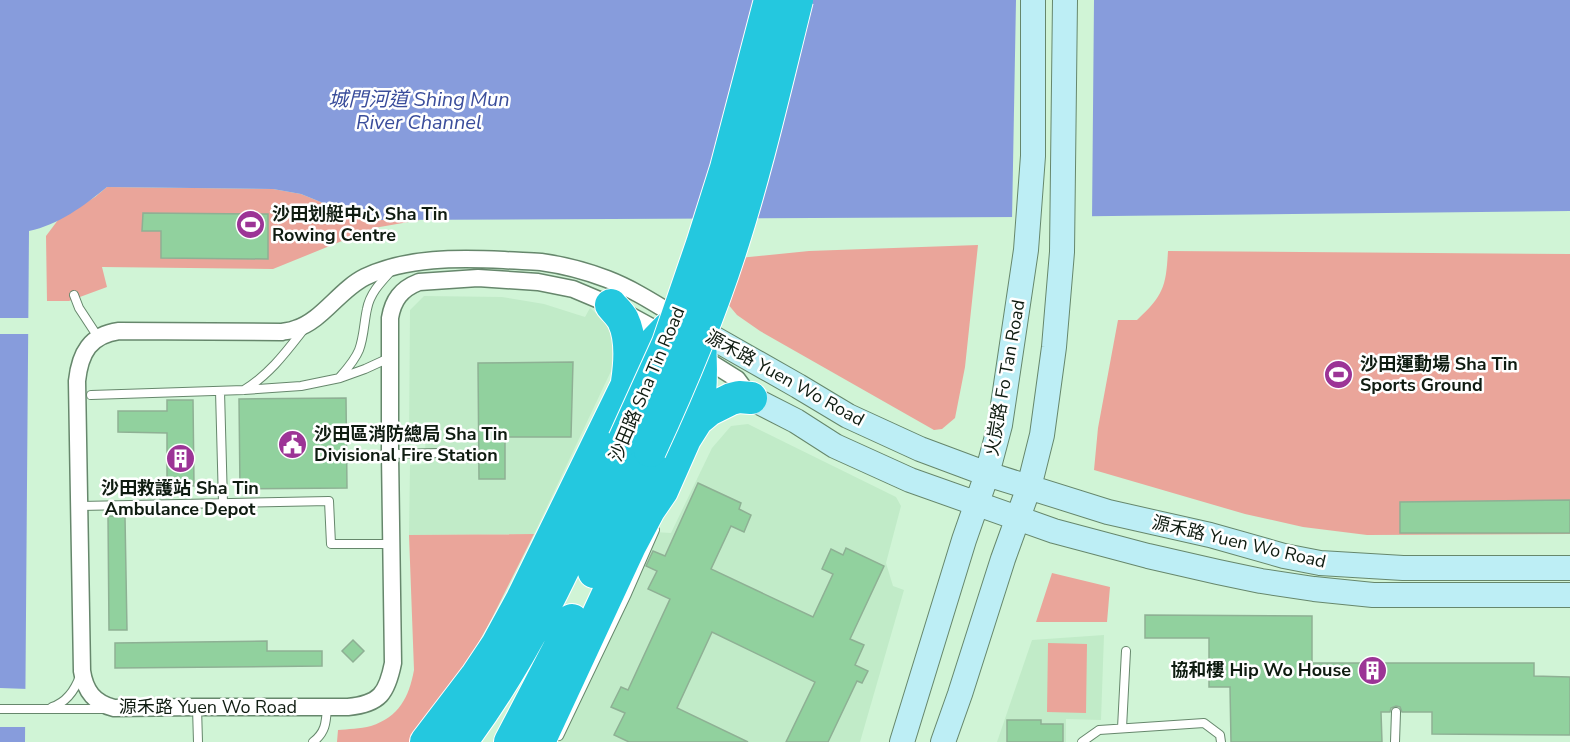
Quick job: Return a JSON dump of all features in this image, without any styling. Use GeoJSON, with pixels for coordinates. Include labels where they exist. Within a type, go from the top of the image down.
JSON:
{"type":"FeatureCollection","features":[{"type":"Feature","properties":{"kind":"highway","name":"沙田路 Sha Tin Road"},"geometry":{"type":"LineString","coordinates":[[510,742],[557,652],[639,443],[668,343],[726,168],[770,0]]}},
{"type":"Feature","properties":{"kind":"highway","name":"沙田路 Sha Tin Road"},"geometry":{"type":"LineString","coordinates":[[461,742],[510,668],[639,443],[691,360],[730,253],[759,152],[797,0]]}},
{"type":"Feature","properties":{"kind":"highway"},"geometry":{"type":"LineString","coordinates":[[539,742],[634,538],[649,510],[659,507],[639,443],[627,382],[631,360],[628,340],[622,320],[611,304]]}},
{"type":"Feature","properties":{"kind":"highway"},"geometry":{"type":"LineString","coordinates":[[627,382],[649,348],[685,334],[702,382],[697,420]]}},
{"type":"Feature","properties":{"kind":"highway"},"geometry":{"type":"LineString","coordinates":[[426,742],[497,645],[535,572],[639,443],[685,439],[697,420],[709,410],[731,399],[751,398]]}},
{"type":"Feature","properties":{"kind":"main road","name":"火炭路 Fo Tan Road"},"geometry":{"type":"LineString","coordinates":[[902,742],[987,474],[1000,425],[1026,250],[1033,156],[1032,0]]}},
{"type":"Feature","properties":{"kind":"main road"},"geometry":{"type":"LineString","coordinates":[[943,742],[1003,559],[1029,488],[1042,435],[1062,252],[1065,0]]}},
{"type":"Feature","properties":{"kind":"main road","name":"源禾路 Yuen Wo Road"},"geometry":{"type":"LineString","coordinates":[[685,334],[798,386],[848,417],[920,449],[987,474],[1108,512],[1320,563],[1403,568],[1570,568]]}},
{"type":"Feature","properties":{"kind":"main road","name":"源禾路 Yuen Wo Road"},"geometry":{"type":"LineString","coordinates":[[751,398],[796,421],[835,446],[910,480],[1054,531],[1218,573],[1314,589],[1373,595],[1570,595]]}},
{"type":"Feature","properties":{"kind":"street","name":"源禾路 Yuen Wo Road"},"geometry":{"type":"LineString","coordinates":[[685,334],[573,289],[538,282],[478,278],[419,282],[402,291],[395,300],[390,318],[393,663],[385,690],[377,699],[363,706],[114,708],[96,700],[84,683],[77,381],[78,368],[83,356],[98,337],[119,332],[282,332],[296,329],[310,322],[348,288],[363,278],[396,267],[414,263],[477,259],[540,262],[558,265],[632,290],[685,334],[737,379],[751,398]]}},
{"type":"Feature","properties":{"kind":"lane"},"geometry":{"type":"LineString","coordinates":[[340,378],[359,350],[367,307],[372,296],[378,285],[396,267]]}},
{"type":"Feature","properties":{"kind":"lane"},"geometry":{"type":"LineString","coordinates":[[74,295],[79,308],[98,337]]}},
{"type":"Feature","properties":{"kind":"lane"},"geometry":{"type":"LineString","coordinates":[[244,390],[270,371],[310,322]]}},
{"type":"Feature","properties":{"kind":"lane"},"geometry":{"type":"LineString","coordinates":[[91,395],[301,386],[340,378],[389,358]]}},
{"type":"Feature","properties":{"kind":"lane"},"geometry":{"type":"LineString","coordinates":[[220,391],[223,503]]}},
{"type":"Feature","properties":{"kind":"lane"},"geometry":{"type":"LineString","coordinates":[[390,454],[442,453]]}},
{"type":"Feature","properties":{"kind":"lane"},"geometry":{"type":"LineString","coordinates":[[80,506],[329,501],[331,544],[391,544]]}},
{"type":"Feature","properties":{"kind":"lane"},"geometry":{"type":"LineString","coordinates":[[556,742],[627,594],[654,532],[659,507]]}},
{"type":"Feature","properties":{"kind":"lane"},"geometry":{"type":"LineString","coordinates":[[1122,728],[1126,651]]}},
{"type":"Feature","properties":{"kind":"lane"},"geometry":{"type":"LineString","coordinates":[[46,709],[62,703],[70,694],[82,671]]}},
{"type":"Feature","properties":{"kind":"lane"},"geometry":{"type":"LineString","coordinates":[[197,707],[198,742]]}},
{"type":"Feature","properties":{"kind":"lane"},"geometry":{"type":"LineString","coordinates":[[313,742],[326,727],[327,707]]}},
{"type":"Feature","properties":{"kind":"lane"},"geometry":{"type":"LineString","coordinates":[[0,709],[114,708]]}},
{"type":"Feature","properties":{"kind":"lane"},"geometry":{"type":"LineString","coordinates":[[1395,742],[1396,712]]}},
{"type":"Feature","properties":{"kind":"lane"},"geometry":{"type":"LineString","coordinates":[[1082,742],[1099,730],[1204,723],[1220,735],[1221,742]]}},
{"type":"Feature","properties":{"kind":"shaded area","name":"沙田划艇中心 Sha Tin Rowing Centre"},"geometry":{"type":"Polygon","coordinates":[[[107,187],[273,189],[301,194],[353,215],[375,220],[420,220],[374,228],[273,269],[102,267],[107,287],[69,301],[47,301],[46,236],[58,220],[107,187]]]}},
{"type":"Feature","properties":{"kind":"shaded area"},"geometry":{"type":"Polygon","coordinates":[[[978,245],[965,367],[955,418],[942,429],[934,430],[760,331],[737,315],[727,303],[739,258],[809,251],[978,245]]]}},
{"type":"Feature","properties":{"kind":"shaded area","name":"沙田運動場 Sha Tin Sports Ground"},"geometry":{"type":"Polygon","coordinates":[[[1168,251],[1570,254],[1570,534],[1367,535],[1303,527],[1245,514],[1094,470],[1098,428],[1118,320],[1137,320],[1153,304],[1164,282],[1168,251]]]}},
{"type":"Feature","properties":{"kind":"shaded area"},"geometry":{"type":"Polygon","coordinates":[[[424,296],[502,297],[544,304],[585,317],[590,308],[602,318],[611,334],[615,353],[612,369],[534,534],[409,535],[410,465],[426,464],[425,439],[409,440],[410,310],[424,296]]]}},
{"type":"Feature","properties":{"kind":"shaded area"},"geometry":{"type":"Polygon","coordinates":[[[748,424],[896,497],[901,506],[886,563],[893,586],[904,590],[860,742],[542,742],[654,532],[671,533],[712,448],[731,426],[748,424]]]}},
{"type":"Feature","properties":{"kind":"shaded area"},"geometry":{"type":"Polygon","coordinates":[[[534,534],[458,680],[412,742],[337,742],[338,730],[371,726],[389,717],[401,705],[409,689],[414,670],[409,535],[534,534]]]}},
{"type":"Feature","properties":{"kind":"shaded area"},"geometry":{"type":"Polygon","coordinates":[[[1052,573],[1110,587],[1107,622],[1036,622],[1052,573]]]}},
{"type":"Feature","properties":{"kind":"shaded area"},"geometry":{"type":"Polygon","coordinates":[[[1104,635],[1101,720],[1066,719],[1066,742],[997,742],[1032,640],[1104,635]]]}},
{"type":"Feature","properties":{"kind":"shaded area"},"geometry":{"type":"Polygon","coordinates":[[[1048,643],[1087,644],[1086,713],[1047,712],[1048,643]]]}},
{"type":"Feature","properties":{"kind":"water","name":"城門河道 Shing Mun River Channel"},"geometry":{"type":"Polygon","coordinates":[[[0,0],[1570,0],[1570,211],[1020,217],[376,220],[353,215],[301,194],[273,189],[107,187],[70,214],[29,231],[25,742],[0,742],[0,0]]]}},
{"type":"Feature","properties":{"kind":"pier"},"geometry":{"type":"Polygon","coordinates":[[[1016,0],[1094,0],[1092,220],[1012,220],[1016,0]]]}},
{"type":"Feature","properties":{"kind":"pier"},"geometry":{"type":"Polygon","coordinates":[[[0,318],[31,318],[31,334],[0,334],[0,318]]]}},
{"type":"Feature","properties":{"kind":"pier"},"geometry":{"type":"Polygon","coordinates":[[[0,688],[28,689],[28,727],[0,727],[0,688]]]}},
{"type":"Feature","properties":{"kind":"building"},"geometry":{"type":"Polygon","coordinates":[[[143,213],[268,214],[268,259],[161,258],[161,231],[142,231],[143,213]]]}},
{"type":"Feature","properties":{"kind":"building"},"geometry":{"type":"Polygon","coordinates":[[[573,362],[571,437],[505,437],[505,479],[479,479],[478,363],[573,362]]]}},
{"type":"Feature","properties":{"kind":"building","name":"沙田區消防總局 Sha Tin Divisional Fire Station"},"geometry":{"type":"Polygon","coordinates":[[[346,398],[347,488],[240,489],[239,399],[346,398]]]}},
{"type":"Feature","properties":{"kind":"building","name":"沙田救護站 Sha Tin Ambulance Depot"},"geometry":{"type":"Polygon","coordinates":[[[167,400],[193,400],[194,486],[167,486],[167,433],[118,432],[118,411],[167,411],[167,400]]]}},
{"type":"Feature","properties":{"kind":"building"},"geometry":{"type":"Polygon","coordinates":[[[698,483],[741,503],[739,509],[751,515],[744,532],[731,526],[711,569],[813,617],[833,574],[822,569],[831,549],[843,555],[846,548],[884,566],[850,639],[864,645],[855,665],[868,671],[862,683],[857,681],[828,742],[786,742],[815,682],[712,632],[677,708],[748,742],[629,742],[614,735],[625,713],[611,707],[621,687],[628,690],[670,599],[648,589],[657,571],[646,566],[653,551],[665,556],[698,483]]]}},
{"type":"Feature","properties":{"kind":"building"},"geometry":{"type":"Polygon","coordinates":[[[1570,500],[1570,533],[1400,533],[1400,502],[1570,500]]]}},
{"type":"Feature","properties":{"kind":"building"},"geometry":{"type":"Polygon","coordinates":[[[108,516],[125,517],[127,630],[109,630],[108,516]]]}},
{"type":"Feature","properties":{"kind":"building"},"geometry":{"type":"Polygon","coordinates":[[[1145,615],[1312,616],[1312,663],[1534,663],[1534,676],[1570,677],[1570,735],[1432,734],[1432,712],[1402,712],[1400,707],[1396,706],[1391,708],[1390,712],[1381,712],[1382,742],[1231,742],[1230,687],[1209,687],[1209,638],[1145,638],[1145,615]]]}},
{"type":"Feature","properties":{"kind":"building"},"geometry":{"type":"Polygon","coordinates":[[[353,640],[364,651],[353,662],[342,651],[353,640]]]}},
{"type":"Feature","properties":{"kind":"building"},"geometry":{"type":"Polygon","coordinates":[[[267,641],[267,651],[322,651],[322,666],[115,668],[115,643],[267,641]]]}},
{"type":"Feature","properties":{"kind":"building"},"geometry":{"type":"Polygon","coordinates":[[[1007,720],[1041,720],[1041,724],[1063,724],[1063,742],[1007,742],[1007,720]]]}},
{"type":"Feature","properties":{"kind":"place","name":"沙田划艇中心 Sha Tin Rowing Centre"},"geometry":{"type":"Point","coordinates":[251,224]}},
{"type":"Feature","properties":{"kind":"place","name":"沙田運動場 Sha Tin Sports Ground"},"geometry":{"type":"Point","coordinates":[1339,374]}},
{"type":"Feature","properties":{"kind":"place","name":"沙田區消防總局 Sha Tin Divisional Fire Station"},"geometry":{"type":"Point","coordinates":[293,444]}},
{"type":"Feature","properties":{"kind":"place","name":"沙田救護站 Sha Tin Ambulance Depot"},"geometry":{"type":"Point","coordinates":[180,459]}},
{"type":"Feature","properties":{"kind":"place","name":"協和樓 Hip Wo House"},"geometry":{"type":"Point","coordinates":[1372,670]}}]}
